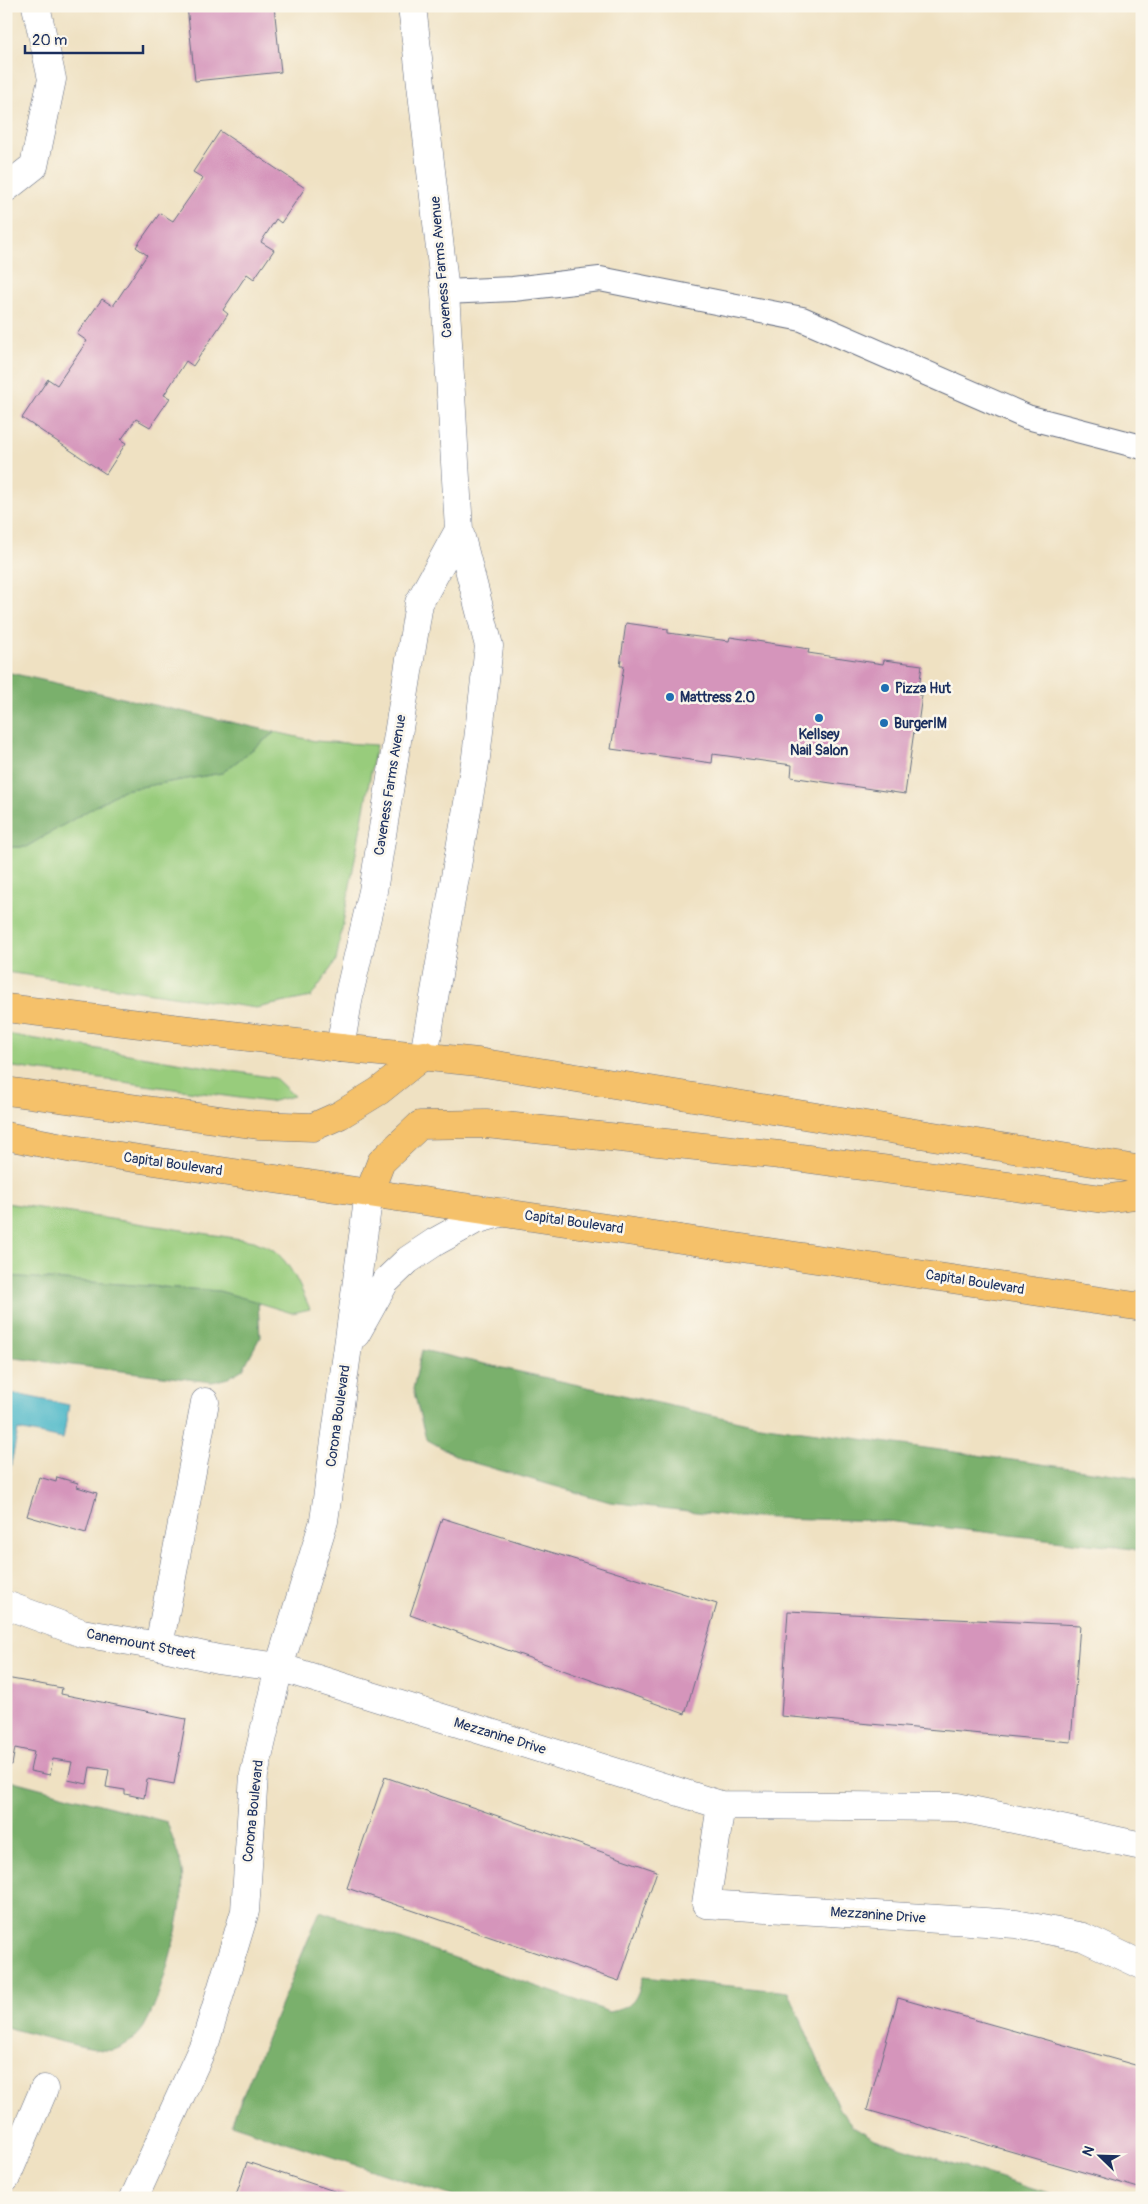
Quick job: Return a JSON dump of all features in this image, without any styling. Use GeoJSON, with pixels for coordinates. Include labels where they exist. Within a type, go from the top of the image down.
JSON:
{"type":"FeatureCollection","features":[{"type":"Feature","properties":{"kind":"highway"},"geometry":{"type":"LineString","coordinates":[[6,1008],[340,1048],[424,1055],[478,1062],[1142,1170]]}},
{"type":"Feature","properties":{"kind":"highway"},"geometry":{"type":"LineString","coordinates":[[6,1091],[258,1124],[312,1127],[340,1115],[378,1091],[424,1055]]}},
{"type":"Feature","properties":{"kind":"highway"},"geometry":{"type":"LineString","coordinates":[[369,1192],[381,1162],[420,1125],[486,1124],[780,1154],[1103,1199],[1142,1194]]}},
{"type":"Feature","properties":{"kind":"highway","name":"Capital Boulevard"},"geometry":{"type":"LineString","coordinates":[[6,1136],[73,1149],[1142,1307]]}},
{"type":"Feature","properties":{"kind":"street"},"geometry":{"type":"LineString","coordinates":[[6,188],[34,166],[52,79],[36,6]]}},
{"type":"Feature","properties":{"kind":"street","name":"Caveness Farms Avenue"},"geometry":{"type":"LineString","coordinates":[[412,6],[445,292],[459,530],[489,646],[476,757],[424,1055]]}},
{"type":"Feature","properties":{"kind":"street","name":"Caveness Farms Avenue"},"geometry":{"type":"LineString","coordinates":[[340,1048],[350,990],[373,891],[419,603],[459,530]]}},
{"type":"Feature","properties":{"kind":"street","name":"Corona Boulevard"},"geometry":{"type":"LineString","coordinates":[[134,2198],[206,2040],[245,1911],[254,1775],[279,1667],[324,1521],[369,1192]]}},
{"type":"Feature","properties":{"kind":"street","name":"Corona Boulevard"},"geometry":{"type":"LineString","coordinates":[[346,1353],[378,1293],[395,1271],[408,1260],[458,1229],[475,1220],[504,1212]]}},
{"type":"Feature","properties":{"kind":"street"},"geometry":{"type":"LineString","coordinates":[[159,1646],[205,1402]]}},
{"type":"Feature","properties":{"kind":"street","name":"Canemount Street"},"geometry":{"type":"LineString","coordinates":[[6,1606],[82,1633],[159,1646],[218,1659],[279,1667]]}},
{"type":"Feature","properties":{"kind":"street","name":"Mezzanine Drive"},"geometry":{"type":"LineString","coordinates":[[279,1667],[721,1806],[958,1807],[1142,1846]]}},
{"type":"Feature","properties":{"kind":"street","name":"Mezzanine Drive"},"geometry":{"type":"LineString","coordinates":[[721,1806],[706,1904],[1016,1924],[1083,1937],[1142,1965]]}},
{"type":"Feature","properties":{"kind":"street"},"geometry":{"type":"LineString","coordinates":[[6,2178],[44,2089]]}},
{"type":"Feature","properties":{"kind":"lane"},"geometry":{"type":"LineString","coordinates":[[445,292],[513,290],[600,279],[802,319],[1027,417],[1142,447]]}},
{"type":"Feature","properties":{"kind":"green space"},"geometry":{"type":"Polygon","coordinates":[[[6,672],[275,732],[222,773],[123,790],[26,847],[6,847],[6,672]]]}},
{"type":"Feature","properties":{"kind":"green space"},"geometry":{"type":"Polygon","coordinates":[[[275,732],[315,741],[376,745],[336,961],[311,997],[256,1008],[6,972],[6,847],[26,847],[123,790],[222,773],[275,732]]]}},
{"type":"Feature","properties":{"kind":"green space"},"geometry":{"type":"Polygon","coordinates":[[[6,1034],[275,1078],[294,1096],[269,1102],[6,1066],[6,1034]]]}},
{"type":"Feature","properties":{"kind":"green space"},"geometry":{"type":"Polygon","coordinates":[[[6,1203],[254,1241],[272,1249],[285,1261],[295,1276],[310,1309],[292,1313],[219,1291],[6,1276],[6,1203]]]}},
{"type":"Feature","properties":{"kind":"green space"},"geometry":{"type":"Polygon","coordinates":[[[6,1276],[219,1291],[258,1302],[260,1337],[243,1369],[228,1378],[212,1382],[6,1357],[6,1276]]]}},
{"type":"Feature","properties":{"kind":"green space"},"geometry":{"type":"Polygon","coordinates":[[[422,1350],[752,1424],[1135,1477],[1142,1480],[1142,1553],[1133,1549],[887,1521],[739,1517],[610,1502],[464,1460],[426,1439],[413,1389],[422,1350]]]}},
{"type":"Feature","properties":{"kind":"green space"},"geometry":{"type":"Polygon","coordinates":[[[6,1779],[167,1822],[182,1870],[183,1886],[172,1950],[158,1995],[144,2027],[138,2035],[114,2050],[94,2049],[6,2027],[6,1779]]]}},
{"type":"Feature","properties":{"kind":"green space"},"geometry":{"type":"Polygon","coordinates":[[[320,1911],[610,2012],[625,2007],[633,2001],[643,1977],[789,1992],[839,2109],[853,2126],[875,2139],[1061,2198],[458,2198],[231,2124],[320,1911]]]}},
{"type":"Feature","properties":{"kind":"water"},"geometry":{"type":"Polygon","coordinates":[[[6,1392],[69,1405],[63,1439],[18,1430],[6,1488],[6,1392]]]}},
{"type":"Feature","properties":{"kind":"building"},"geometry":{"type":"Polygon","coordinates":[[[187,6],[274,6],[281,72],[195,81],[187,6]]]}},
{"type":"Feature","properties":{"kind":"building"},"geometry":{"type":"Polygon","coordinates":[[[220,131],[305,188],[281,223],[276,219],[261,242],[274,250],[254,279],[247,274],[223,310],[228,314],[193,366],[186,361],[164,395],[170,398],[150,427],[136,419],[121,440],[126,443],[106,474],[22,418],[48,379],[57,385],[87,341],[77,334],[102,299],[113,306],[147,255],[136,247],[160,213],[173,221],[203,178],[193,172],[220,131]]]}},
{"type":"Feature","properties":{"kind":"building"},"geometry":{"type":"Polygon","coordinates":[[[626,623],[668,629],[668,633],[729,641],[730,637],[809,649],[808,653],[883,664],[884,660],[922,665],[918,695],[922,695],[917,732],[914,731],[905,794],[791,777],[792,765],[713,754],[712,763],[611,749],[624,666],[620,666],[626,623]]]}},
{"type":"Feature","properties":{"kind":"building"},"geometry":{"type":"Polygon","coordinates":[[[1141,744],[1142,768],[1137,768],[1141,744]]]}},
{"type":"Feature","properties":{"kind":"building"},"geometry":{"type":"Polygon","coordinates":[[[39,1477],[56,1482],[57,1477],[78,1483],[77,1487],[97,1493],[86,1533],[27,1516],[39,1477]]]}},
{"type":"Feature","properties":{"kind":"building"},"geometry":{"type":"Polygon","coordinates":[[[442,1518],[717,1604],[685,1714],[410,1615],[442,1518]]]}},
{"type":"Feature","properties":{"kind":"building"},"geometry":{"type":"Polygon","coordinates":[[[788,1611],[1080,1625],[1071,1742],[781,1716],[788,1611]]]}},
{"type":"Feature","properties":{"kind":"building"},"geometry":{"type":"Polygon","coordinates":[[[6,1678],[62,1688],[61,1694],[186,1719],[174,1784],[147,1779],[144,1798],[125,1794],[125,1790],[106,1787],[109,1770],[90,1767],[87,1784],[68,1780],[72,1762],[53,1759],[50,1775],[30,1771],[34,1752],[15,1748],[12,1765],[6,1764],[6,1678]]]}},
{"type":"Feature","properties":{"kind":"building"},"geometry":{"type":"Polygon","coordinates":[[[385,1777],[657,1871],[619,1981],[347,1888],[385,1777]]]}},
{"type":"Feature","properties":{"kind":"building"},"geometry":{"type":"Polygon","coordinates":[[[898,1998],[1142,2067],[1142,2189],[867,2110],[898,1998]]]}},
{"type":"Feature","properties":{"kind":"building"},"geometry":{"type":"Polygon","coordinates":[[[247,2162],[352,2197],[352,2198],[235,2198],[247,2162]]]}},
{"type":"Feature","properties":{"kind":"place","name":"Pizza Hut"},"geometry":{"type":"Point","coordinates":[885,688]}},
{"type":"Feature","properties":{"kind":"place","name":"Mattress 2.0"},"geometry":{"type":"Point","coordinates":[670,697]}},
{"type":"Feature","properties":{"kind":"place","name":"Kellsey Nail Salon"},"geometry":{"type":"Point","coordinates":[819,718]}},
{"type":"Feature","properties":{"kind":"place","name":"BurgerIM"},"geometry":{"type":"Point","coordinates":[884,723]}}]}
